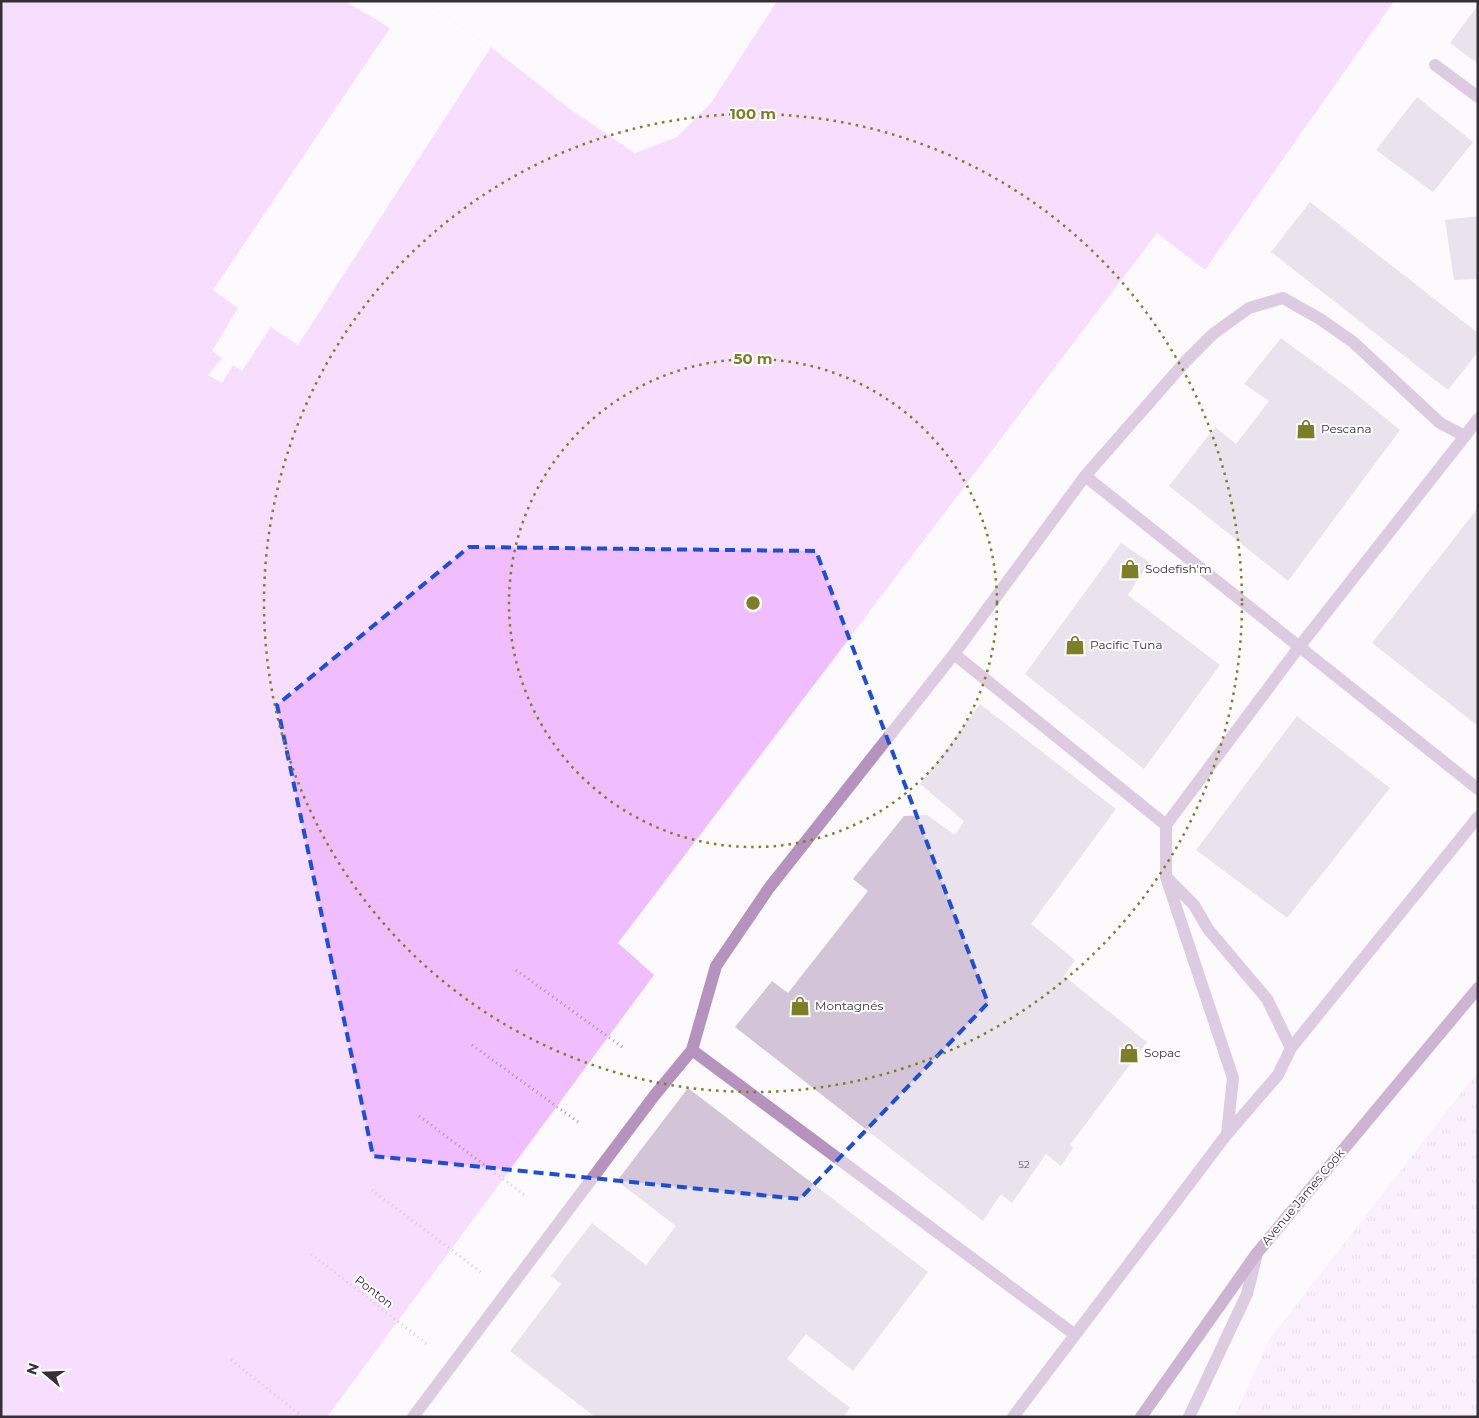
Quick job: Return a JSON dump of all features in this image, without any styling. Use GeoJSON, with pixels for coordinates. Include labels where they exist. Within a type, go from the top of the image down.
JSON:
{"type":"FeatureCollection","features":[{"type":"Feature","properties":{"kind":"main road","name":"Avenue James Cook"},"geometry":{"type":"LineString","coordinates":[[1141,1417],[1257,1253],[1478,988]]}},
{"type":"Feature","properties":{"kind":"lane"},"geometry":{"type":"LineString","coordinates":[[1435,65],[1478,97]]}},
{"type":"Feature","properties":{"kind":"lane"},"geometry":{"type":"LineString","coordinates":[[413,1417],[654,1096],[692,1050],[716,966],[769,888],[954,654],[1085,476],[1185,362],[1213,334],[1249,308],[1283,298],[1320,319],[1354,342],[1440,423],[1465,436]]}},
{"type":"Feature","properties":{"kind":"lane"},"geometry":{"type":"LineString","coordinates":[[1227,1134],[1233,1078],[1166,877],[1166,825],[1299,647],[1478,419]]}},
{"type":"Feature","properties":{"kind":"lane"},"geometry":{"type":"LineString","coordinates":[[1085,476],[1478,789]]}},
{"type":"Feature","properties":{"kind":"lane"},"geometry":{"type":"LineString","coordinates":[[954,654],[1166,825]]}},
{"type":"Feature","properties":{"kind":"lane"},"geometry":{"type":"LineString","coordinates":[[1013,1417],[1227,1134],[1278,1075],[1291,1048],[1478,817]]}},
{"type":"Feature","properties":{"kind":"lane"},"geometry":{"type":"LineString","coordinates":[[1166,877],[1194,905],[1208,929],[1267,999],[1291,1048]]}},
{"type":"Feature","properties":{"kind":"lane"},"geometry":{"type":"LineString","coordinates":[[692,1050],[1074,1334]]}},
{"type":"Feature","properties":{"kind":"lane"},"geometry":{"type":"LineString","coordinates":[[1188,1417],[1247,1294],[1257,1253]]}},
{"type":"Feature","properties":{"kind":"path"},"geometry":{"type":"LineString","coordinates":[[516,970],[625,1049]]}},
{"type":"Feature","properties":{"kind":"path"},"geometry":{"type":"LineString","coordinates":[[472,1045],[578,1122]]}},
{"type":"Feature","properties":{"kind":"path"},"geometry":{"type":"LineString","coordinates":[[420,1116],[526,1196]]}},
{"type":"Feature","properties":{"kind":"path"},"geometry":{"type":"LineString","coordinates":[[372,1190],[481,1272]]}},
{"type":"Feature","properties":{"kind":"path","name":"Ponton"},"geometry":{"type":"LineString","coordinates":[[311,1254],[427,1344]]}},
{"type":"Feature","properties":{"kind":"path"},"geometry":{"type":"LineString","coordinates":[[231,1360],[303,1417]]}},
{"type":"Feature","properties":{"kind":"highlighted area"},"geometry":{"type":"Polygon","coordinates":[[[469,547],[816,551],[988,1003],[800,1199],[373,1156],[277,705],[469,547]]]}},
{"type":"Feature","properties":{"kind":"green space"},"geometry":{"type":"Polygon","coordinates":[[[1478,1071],[1478,1417],[1234,1417],[1269,1340],[1478,1071]]]}},
{"type":"Feature","properties":{"kind":"shaded area"},"geometry":{"type":"Polygon","coordinates":[[[1,1],[423,1],[491,47],[570,109],[635,153],[677,137],[711,103],[777,1],[1394,1],[1205,270],[1157,233],[618,943],[654,975],[327,1417],[1,1417],[1,1]]]}},
{"type":"Feature","properties":{"kind":"pier"},"geometry":{"type":"Polygon","coordinates":[[[345,1],[423,1],[491,47],[298,345],[271,327],[242,371],[233,365],[222,383],[208,375],[222,358],[212,351],[238,308],[213,290],[390,28],[345,1]]]}},
{"type":"Feature","properties":{"kind":"building"},"geometry":{"type":"Polygon","coordinates":[[[1478,5],[1478,64],[1450,43],[1478,5]]]}},
{"type":"Feature","properties":{"kind":"building"},"geometry":{"type":"Polygon","coordinates":[[[1417,97],[1473,142],[1433,192],[1376,150],[1417,97]]]}},
{"type":"Feature","properties":{"kind":"building"},"geometry":{"type":"Polygon","coordinates":[[[1310,202],[1478,333],[1478,352],[1448,390],[1271,252],[1310,202]]]}},
{"type":"Feature","properties":{"kind":"building"},"geometry":{"type":"Polygon","coordinates":[[[1478,216],[1478,279],[1454,280],[1445,220],[1478,216]]]}},
{"type":"Feature","properties":{"kind":"building"},"geometry":{"type":"Polygon","coordinates":[[[1281,338],[1346,386],[1400,430],[1288,581],[1169,486],[1215,427],[1236,444],[1269,401],[1244,384],[1281,338]]]}},
{"type":"Feature","properties":{"kind":"building"},"geometry":{"type":"Polygon","coordinates":[[[1478,508],[1478,726],[1372,643],[1478,508]]]}},
{"type":"Feature","properties":{"kind":"building"},"geometry":{"type":"Polygon","coordinates":[[[1121,543],[1149,562],[1128,595],[1220,665],[1144,769],[1025,674],[1121,543]]]}},
{"type":"Feature","properties":{"kind":"building"},"geometry":{"type":"Polygon","coordinates":[[[980,704],[1116,809],[1031,924],[1075,960],[1064,976],[1147,1042],[1070,1145],[1073,1148],[1061,1166],[1046,1154],[1012,1203],[1001,1194],[983,1221],[735,1027],[772,981],[788,993],[868,891],[853,879],[904,816],[927,815],[955,835],[964,821],[920,784],[980,704]]]}},
{"type":"Feature","properties":{"kind":"building"},"geometry":{"type":"Polygon","coordinates":[[[1297,716],[1390,788],[1287,918],[1196,850],[1297,716]]]}},
{"type":"Feature","properties":{"kind":"building"},"geometry":{"type":"Polygon","coordinates":[[[688,1088],[928,1272],[853,1371],[806,1334],[787,1359],[850,1408],[843,1417],[595,1417],[510,1351],[561,1284],[551,1276],[592,1223],[646,1265],[676,1226],[617,1181],[688,1088]]]}},
{"type":"Feature","properties":{"kind":"place","name":"Pescana"},"geometry":{"type":"Point","coordinates":[1306,429]}},
{"type":"Feature","properties":{"kind":"place","name":"Sodefish'm"},"geometry":{"type":"Point","coordinates":[1130,569]}},
{"type":"Feature","properties":{"kind":"place","name":"Pacific Tuna"},"geometry":{"type":"Point","coordinates":[1075,645]}},
{"type":"Feature","properties":{"kind":"place","name":"Montagnés"},"geometry":{"type":"Point","coordinates":[800,1006]}},
{"type":"Feature","properties":{"kind":"place","name":"Sopac"},"geometry":{"type":"Point","coordinates":[1129,1053]}}]}
